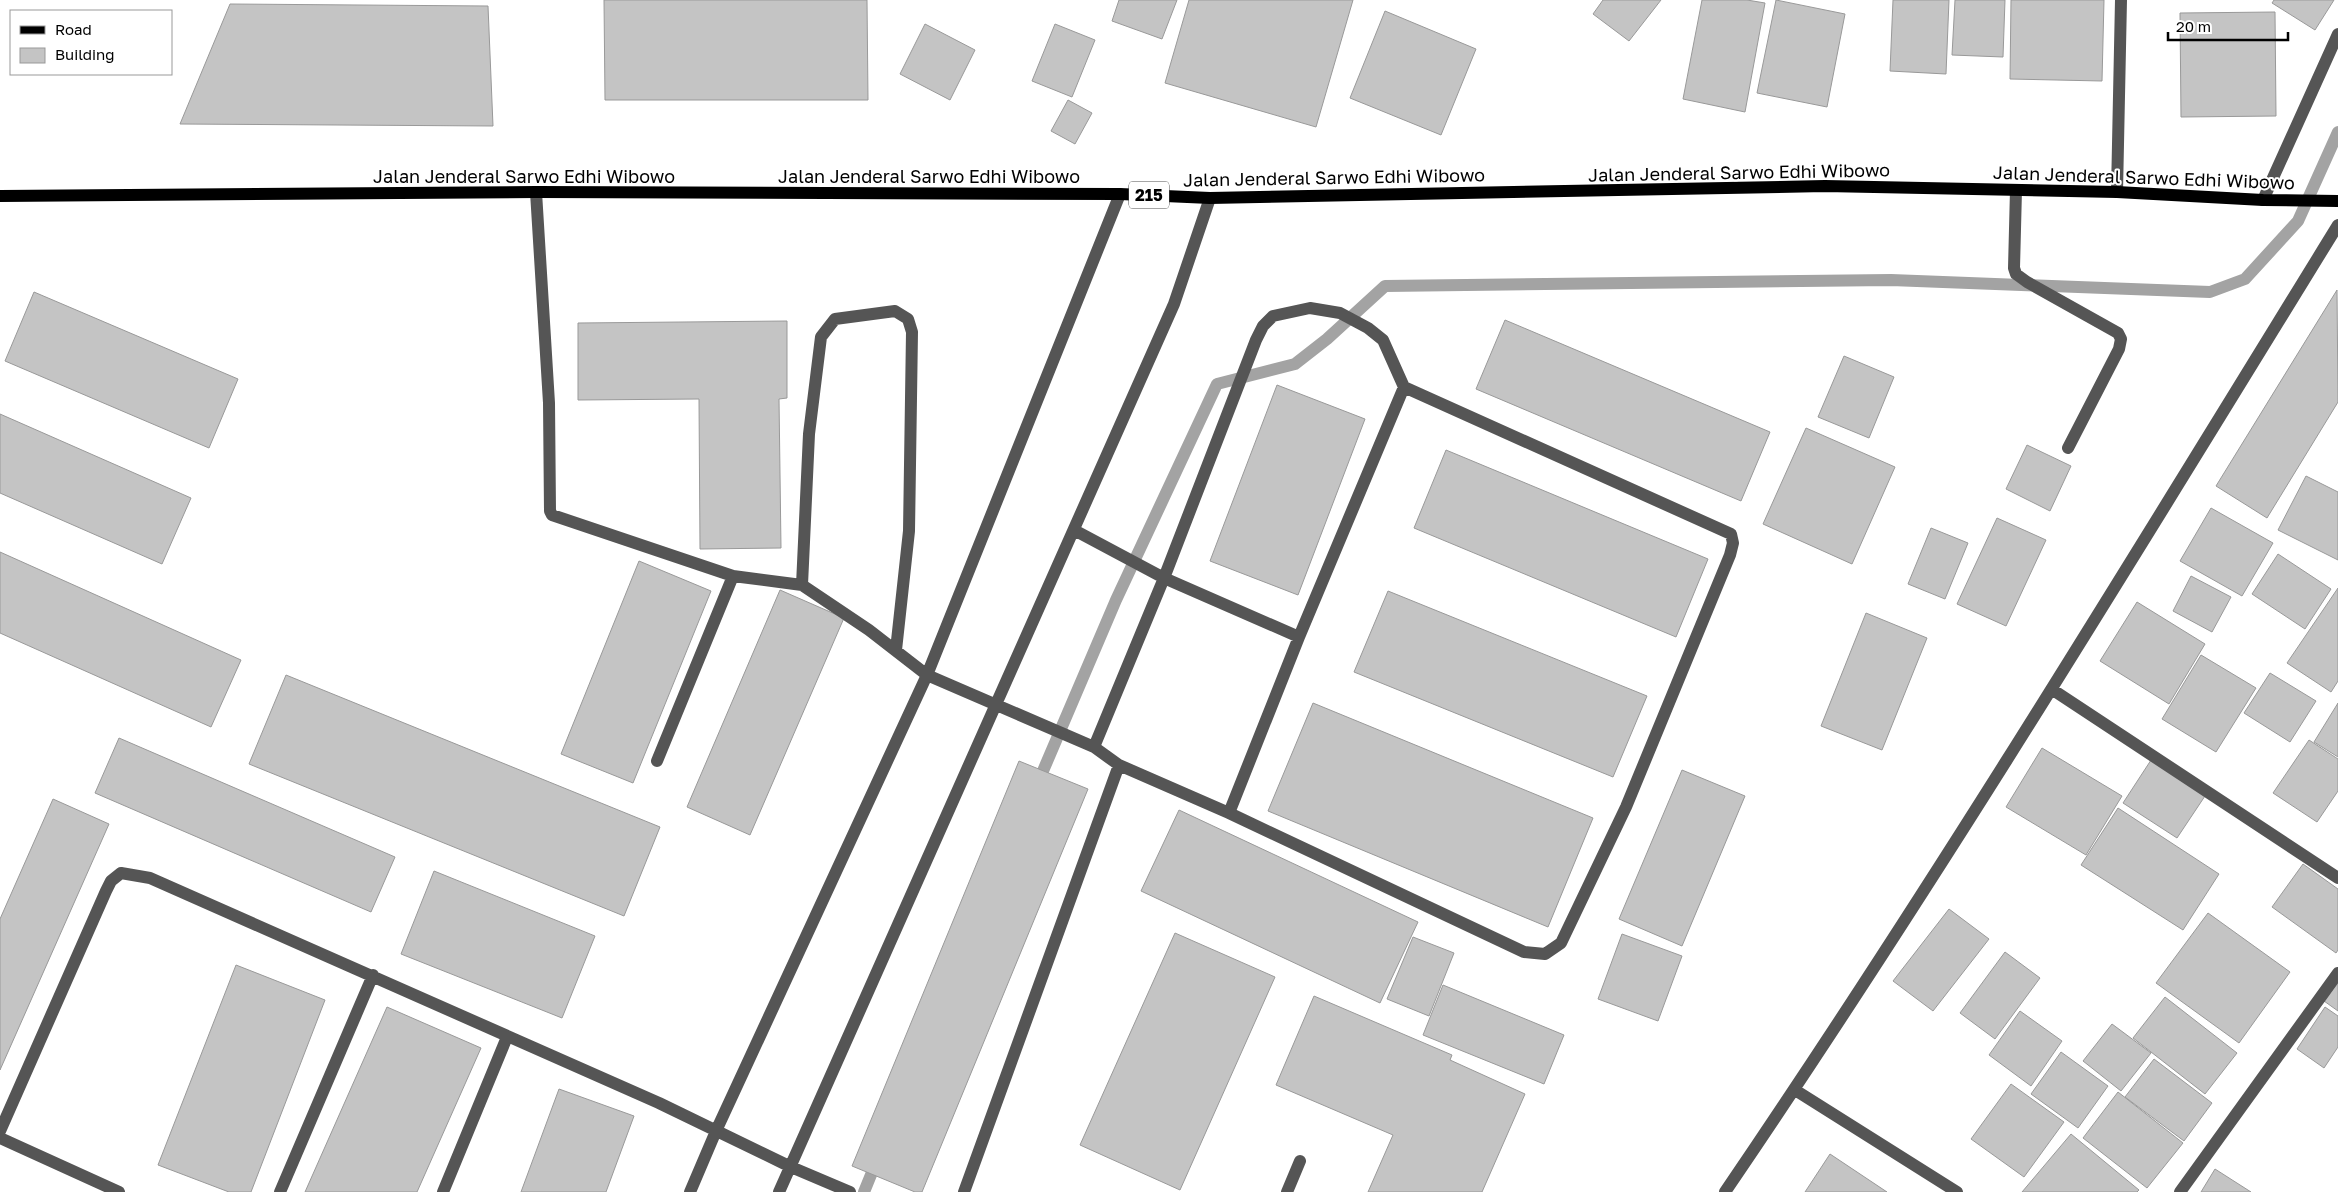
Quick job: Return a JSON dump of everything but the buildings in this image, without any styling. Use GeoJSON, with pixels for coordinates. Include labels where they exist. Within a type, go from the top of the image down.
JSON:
{"type":"FeatureCollection","features":[{"type":"Feature","properties":{"kind":"main road","name":"Jalan Jenderal Sarwo Edhi Wibowo"},"geometry":{"type":"LineString","coordinates":[[0,196],[536,192],[1120,194],[1210,198],[1825,186],[2117,192],[2263,200],[2338,201]]}},
{"type":"Feature","properties":{"kind":"street"},"geometry":{"type":"LineString","coordinates":[[2117,192],[2121,0]]}},
{"type":"Feature","properties":{"kind":"street"},"geometry":{"type":"LineString","coordinates":[[2263,200],[2338,34]]}},
{"type":"Feature","properties":{"kind":"street"},"geometry":{"type":"LineString","coordinates":[[2016,190],[2014,268],[2016,274],[2118,333],[2121,339],[2119,349],[2068,448]]}},
{"type":"Feature","properties":{"kind":"street"},"geometry":{"type":"LineString","coordinates":[[536,192],[550,403],[550,511],[558,519],[733,576],[802,585],[896,650],[927,675],[1094,747],[1119,765],[1229,813],[1524,952],[1545,954],[1561,944],[1622,815],[1727,564],[1733,543],[1730,534],[1404,387],[1383,340],[1368,328],[1340,313],[1310,308],[1273,316],[1263,326],[1256,340],[1164,578],[1094,747]]}},
{"type":"Feature","properties":{"kind":"street"},"geometry":{"type":"LineString","coordinates":[[690,1192],[716,1131],[927,675],[1120,194]]}},
{"type":"Feature","properties":{"kind":"street"},"geometry":{"type":"LineString","coordinates":[[779,1192],[1174,304],[1210,198]]}},
{"type":"Feature","properties":{"kind":"street"},"geometry":{"type":"LineString","coordinates":[[1725,1192],[1795,1090],[2053,690],[2338,225]]}},
{"type":"Feature","properties":{"kind":"street"},"geometry":{"type":"LineString","coordinates":[[802,585],[809,434],[821,337],[835,319],[895,312],[908,319],[912,332],[909,530],[896,650]]}},
{"type":"Feature","properties":{"kind":"street"},"geometry":{"type":"LineString","coordinates":[[1229,813],[1299,637],[1404,387]]}},
{"type":"Feature","properties":{"kind":"street"},"geometry":{"type":"LineString","coordinates":[[1074,530],[1164,578],[1299,637]]}},
{"type":"Feature","properties":{"kind":"street"},"geometry":{"type":"LineString","coordinates":[[657,761],[733,576]]}},
{"type":"Feature","properties":{"kind":"street"},"geometry":{"type":"LineString","coordinates":[[2053,690],[2338,878]]}},
{"type":"Feature","properties":{"kind":"street"},"geometry":{"type":"LineString","coordinates":[[964,1192],[1119,765]]}},
{"type":"Feature","properties":{"kind":"street"},"geometry":{"type":"LineString","coordinates":[[0,1131],[106,891],[111,881],[120,873],[150,878],[373,975],[507,1037],[658,1103],[850,1192]]}},
{"type":"Feature","properties":{"kind":"street"},"geometry":{"type":"LineString","coordinates":[[2180,1192],[2338,973]]}},
{"type":"Feature","properties":{"kind":"street"},"geometry":{"type":"LineString","coordinates":[[280,1192],[373,975]]}},
{"type":"Feature","properties":{"kind":"street"},"geometry":{"type":"LineString","coordinates":[[443,1192],[507,1037]]}},
{"type":"Feature","properties":{"kind":"street"},"geometry":{"type":"LineString","coordinates":[[1795,1090],[1957,1192]]}},
{"type":"Feature","properties":{"kind":"street"},"geometry":{"type":"LineString","coordinates":[[0,1138],[119,1192]]}},
{"type":"Feature","properties":{"kind":"street"},"geometry":{"type":"LineString","coordinates":[[1287,1192],[1300,1161]]}},
{"type":"Feature","properties":{"kind":"waterway"},"geometry":{"type":"LineString","coordinates":[[1037,785],[1116,600],[1217,384],[1295,364],[1327,339],[1385,286],[1891,280],[2210,292],[2245,279],[2298,221],[2338,132]]}},
{"type":"Feature","properties":{"kind":"waterway"},"geometry":{"type":"LineString","coordinates":[[864,1192],[877,1160]]}}]}
